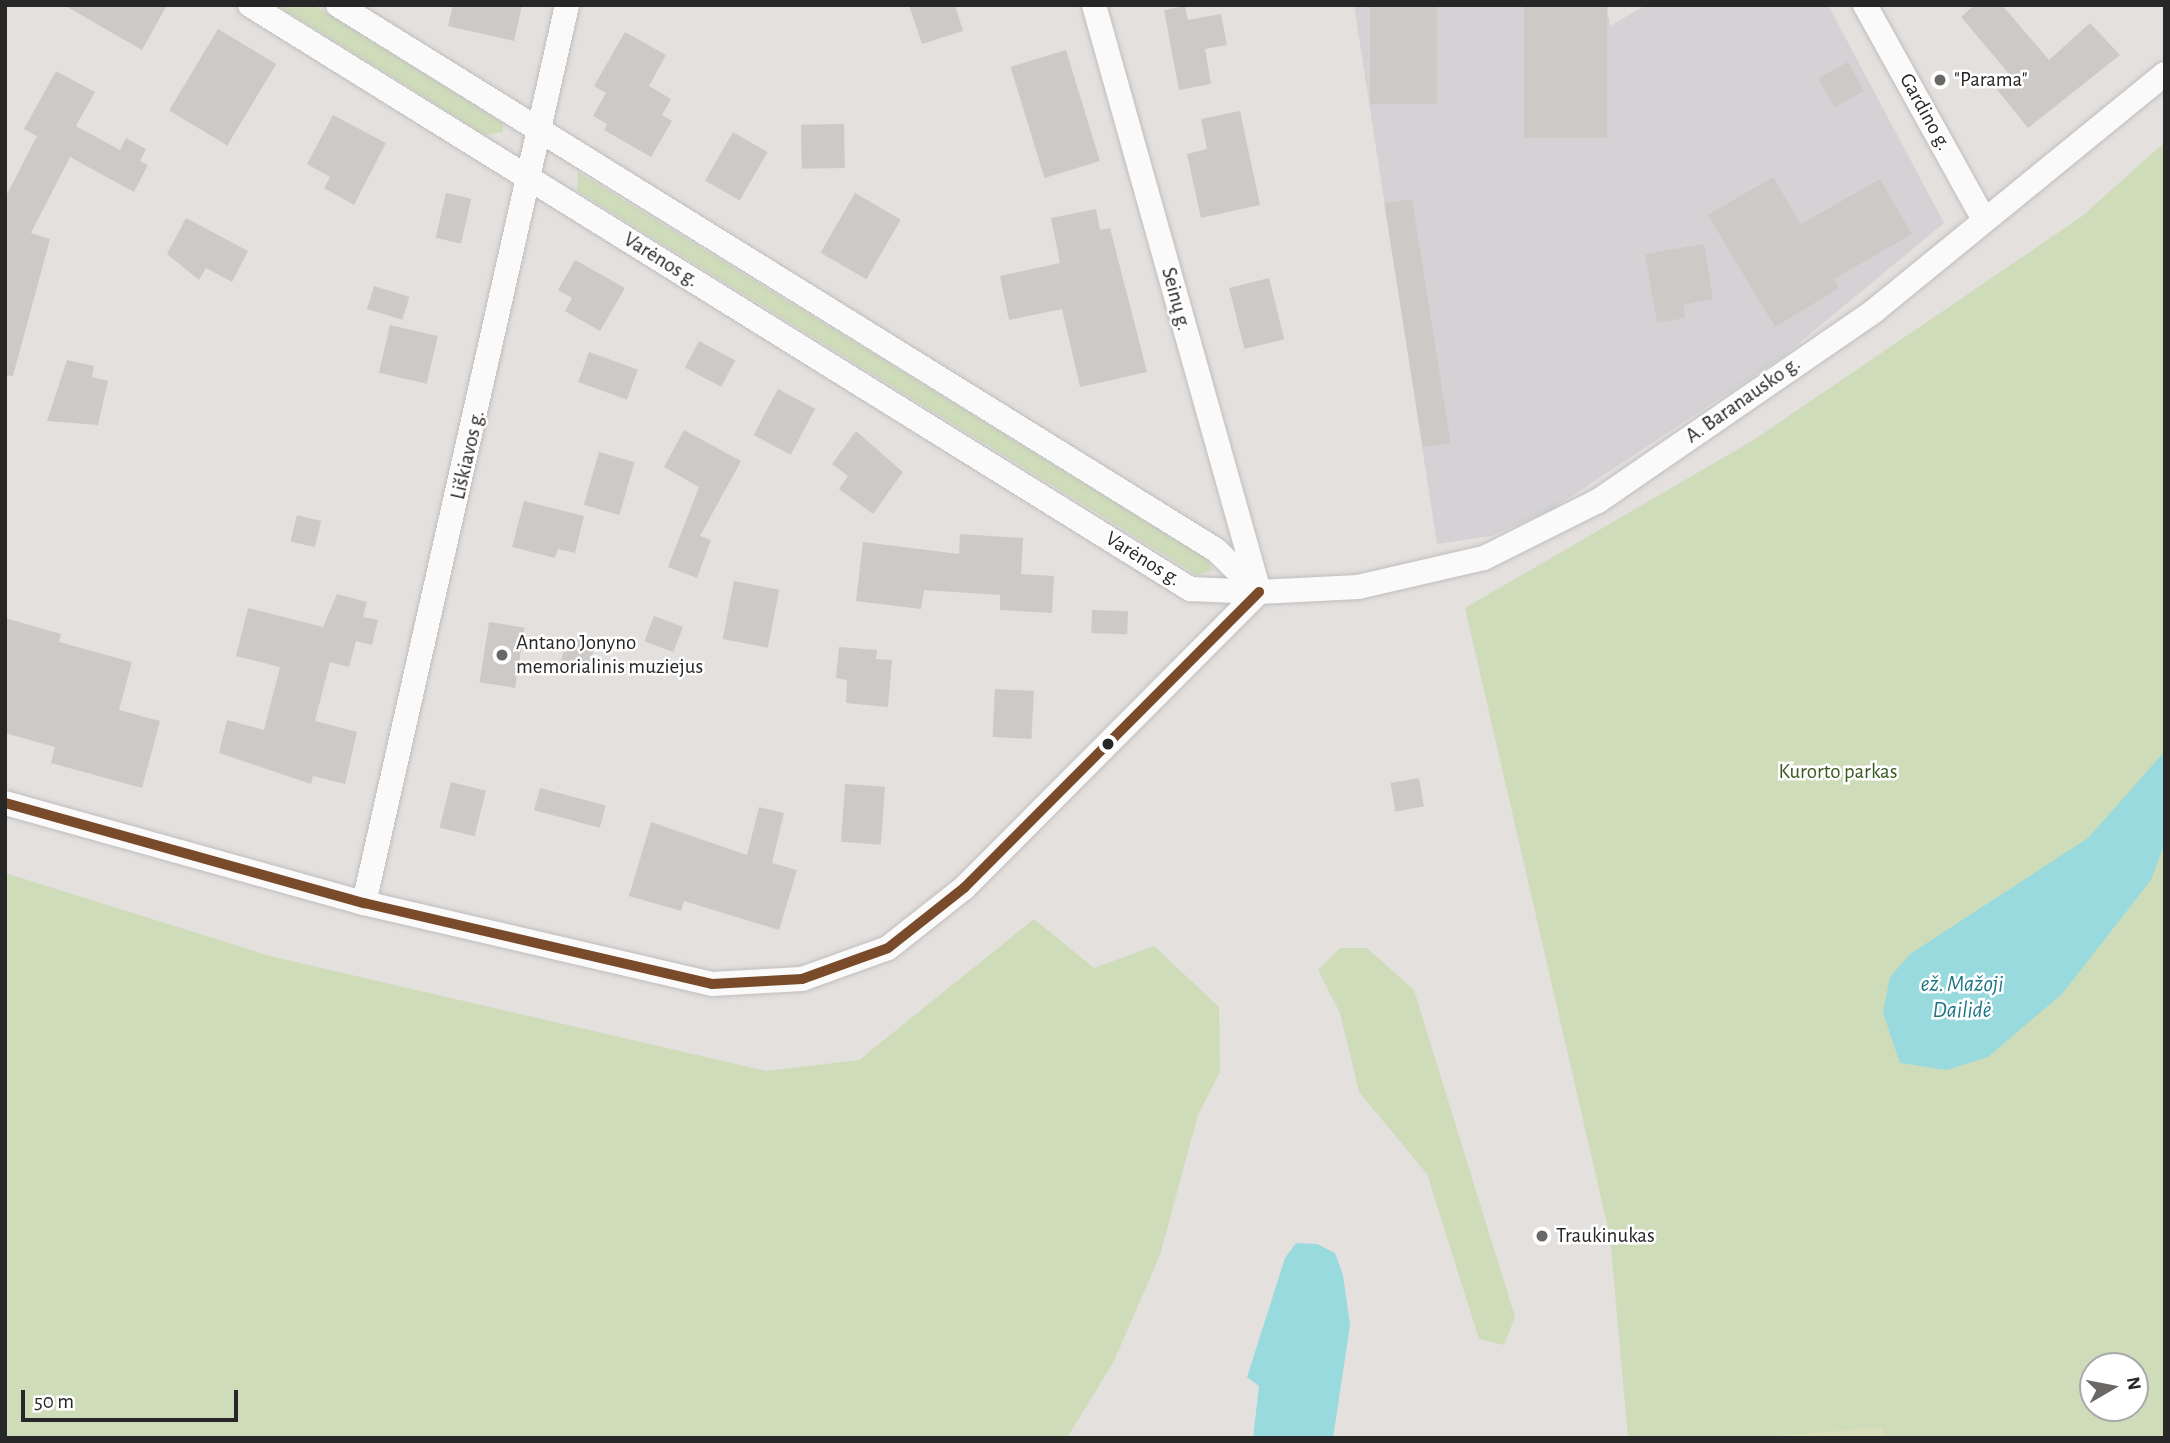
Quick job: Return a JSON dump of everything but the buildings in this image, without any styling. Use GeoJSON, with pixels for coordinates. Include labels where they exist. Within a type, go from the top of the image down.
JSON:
{"type":"FeatureCollection","features":[{"type":"Feature","properties":{"kind":"street","name":"Varėnos g."},"geometry":{"type":"LineString","coordinates":[[250,5],[1190,589],[1259,592]]}},
{"type":"Feature","properties":{"kind":"street"},"geometry":{"type":"LineString","coordinates":[[5,803],[364,903],[712,984],[770,983],[831,971],[888,948],[964,888],[1259,592],[1216,550],[338,5]]}},
{"type":"Feature","properties":{"kind":"street","name":"Liškiavos g."},"geometry":{"type":"LineString","coordinates":[[364,903],[531,180],[567,5]]}},
{"type":"Feature","properties":{"kind":"street","name":"Seinų g."},"geometry":{"type":"LineString","coordinates":[[1094,5],[1259,592]]}},
{"type":"Feature","properties":{"kind":"street","name":"Gardino g."},"geometry":{"type":"LineString","coordinates":[[1865,5],[1984,220]]}},
{"type":"Feature","properties":{"kind":"street","name":"A. Baranausko g."},"geometry":{"type":"LineString","coordinates":[[1259,592],[1358,587],[1484,558],[1534,536],[1598,501],[1874,310],[2165,74]]}},
{"type":"Feature","properties":{"kind":"shaded area"},"geometry":{"type":"Polygon","coordinates":[[[1354,5],[1607,5],[1610,26],[1646,5],[1828,5],[1944,223],[1781,358],[1549,511],[1491,536],[1437,544],[1354,5]]]}},
{"type":"Feature","properties":{"kind":"green space"},"geometry":{"type":"Polygon","coordinates":[[[277,5],[314,5],[503,123],[503,132],[485,135],[277,5]]]}},
{"type":"Feature","properties":{"kind":"green space","name":"Kurorto parkas"},"geometry":{"type":"Polygon","coordinates":[[[2165,142],[2165,1438],[1628,1438],[1610,1237],[1465,608],[1752,441],[2081,217],[2165,142]]]}},
{"type":"Feature","properties":{"kind":"green space"},"geometry":{"type":"Polygon","coordinates":[[[578,172],[1207,559],[1213,570],[1197,575],[577,191],[578,172]]]}},
{"type":"Feature","properties":{"kind":"green space"},"geometry":{"type":"Polygon","coordinates":[[[5,873],[270,956],[766,1071],[859,1060],[1034,919],[1094,968],[1154,946],[1219,1007],[1220,1072],[1198,1115],[1160,1255],[1114,1361],[1067,1438],[5,1438],[5,873]]]}},
{"type":"Feature","properties":{"kind":"green space"},"geometry":{"type":"Polygon","coordinates":[[[1340,948],[1367,948],[1414,990],[1515,1317],[1504,1345],[1479,1339],[1427,1174],[1359,1092],[1340,1013],[1318,970],[1340,948]]]}},
{"type":"Feature","properties":{"kind":"green space"},"geometry":{"type":"Polygon","coordinates":[[[1882,1427],[1883,1438],[1776,1438],[1775,1436],[1882,1427]]]}},
{"type":"Feature","properties":{"kind":"water","name":"ež. Mažoji Dailidė"},"geometry":{"type":"Polygon","coordinates":[[[2165,751],[2165,843],[2151,880],[2062,994],[1988,1057],[1947,1070],[1900,1063],[1883,1013],[1890,977],[1910,954],[2088,838],[2165,751]]]}},
{"type":"Feature","properties":{"kind":"water"},"geometry":{"type":"Polygon","coordinates":[[[1296,1243],[1317,1244],[1335,1253],[1343,1275],[1350,1325],[1333,1438],[1253,1438],[1259,1386],[1247,1377],[1285,1258],[1296,1243]]]}},
{"type":"Feature","properties":{"kind":"transit line"},"geometry":{"type":"LineString","coordinates":[[5,803],[364,903],[712,984],[802,979],[888,948],[964,888],[1259,592]]}},
{"type":"Feature","properties":{"kind":"place","name":"\"Parama\""},"geometry":{"type":"Point","coordinates":[1940,80]}},
{"type":"Feature","properties":{"kind":"place","name":"Antano Jonyno memorialinis muziejus"},"geometry":{"type":"Point","coordinates":[502,655]}},
{"type":"Feature","properties":{"kind":"place","name":"Traukinukas"},"geometry":{"type":"Point","coordinates":[1542,1236]}}]}
